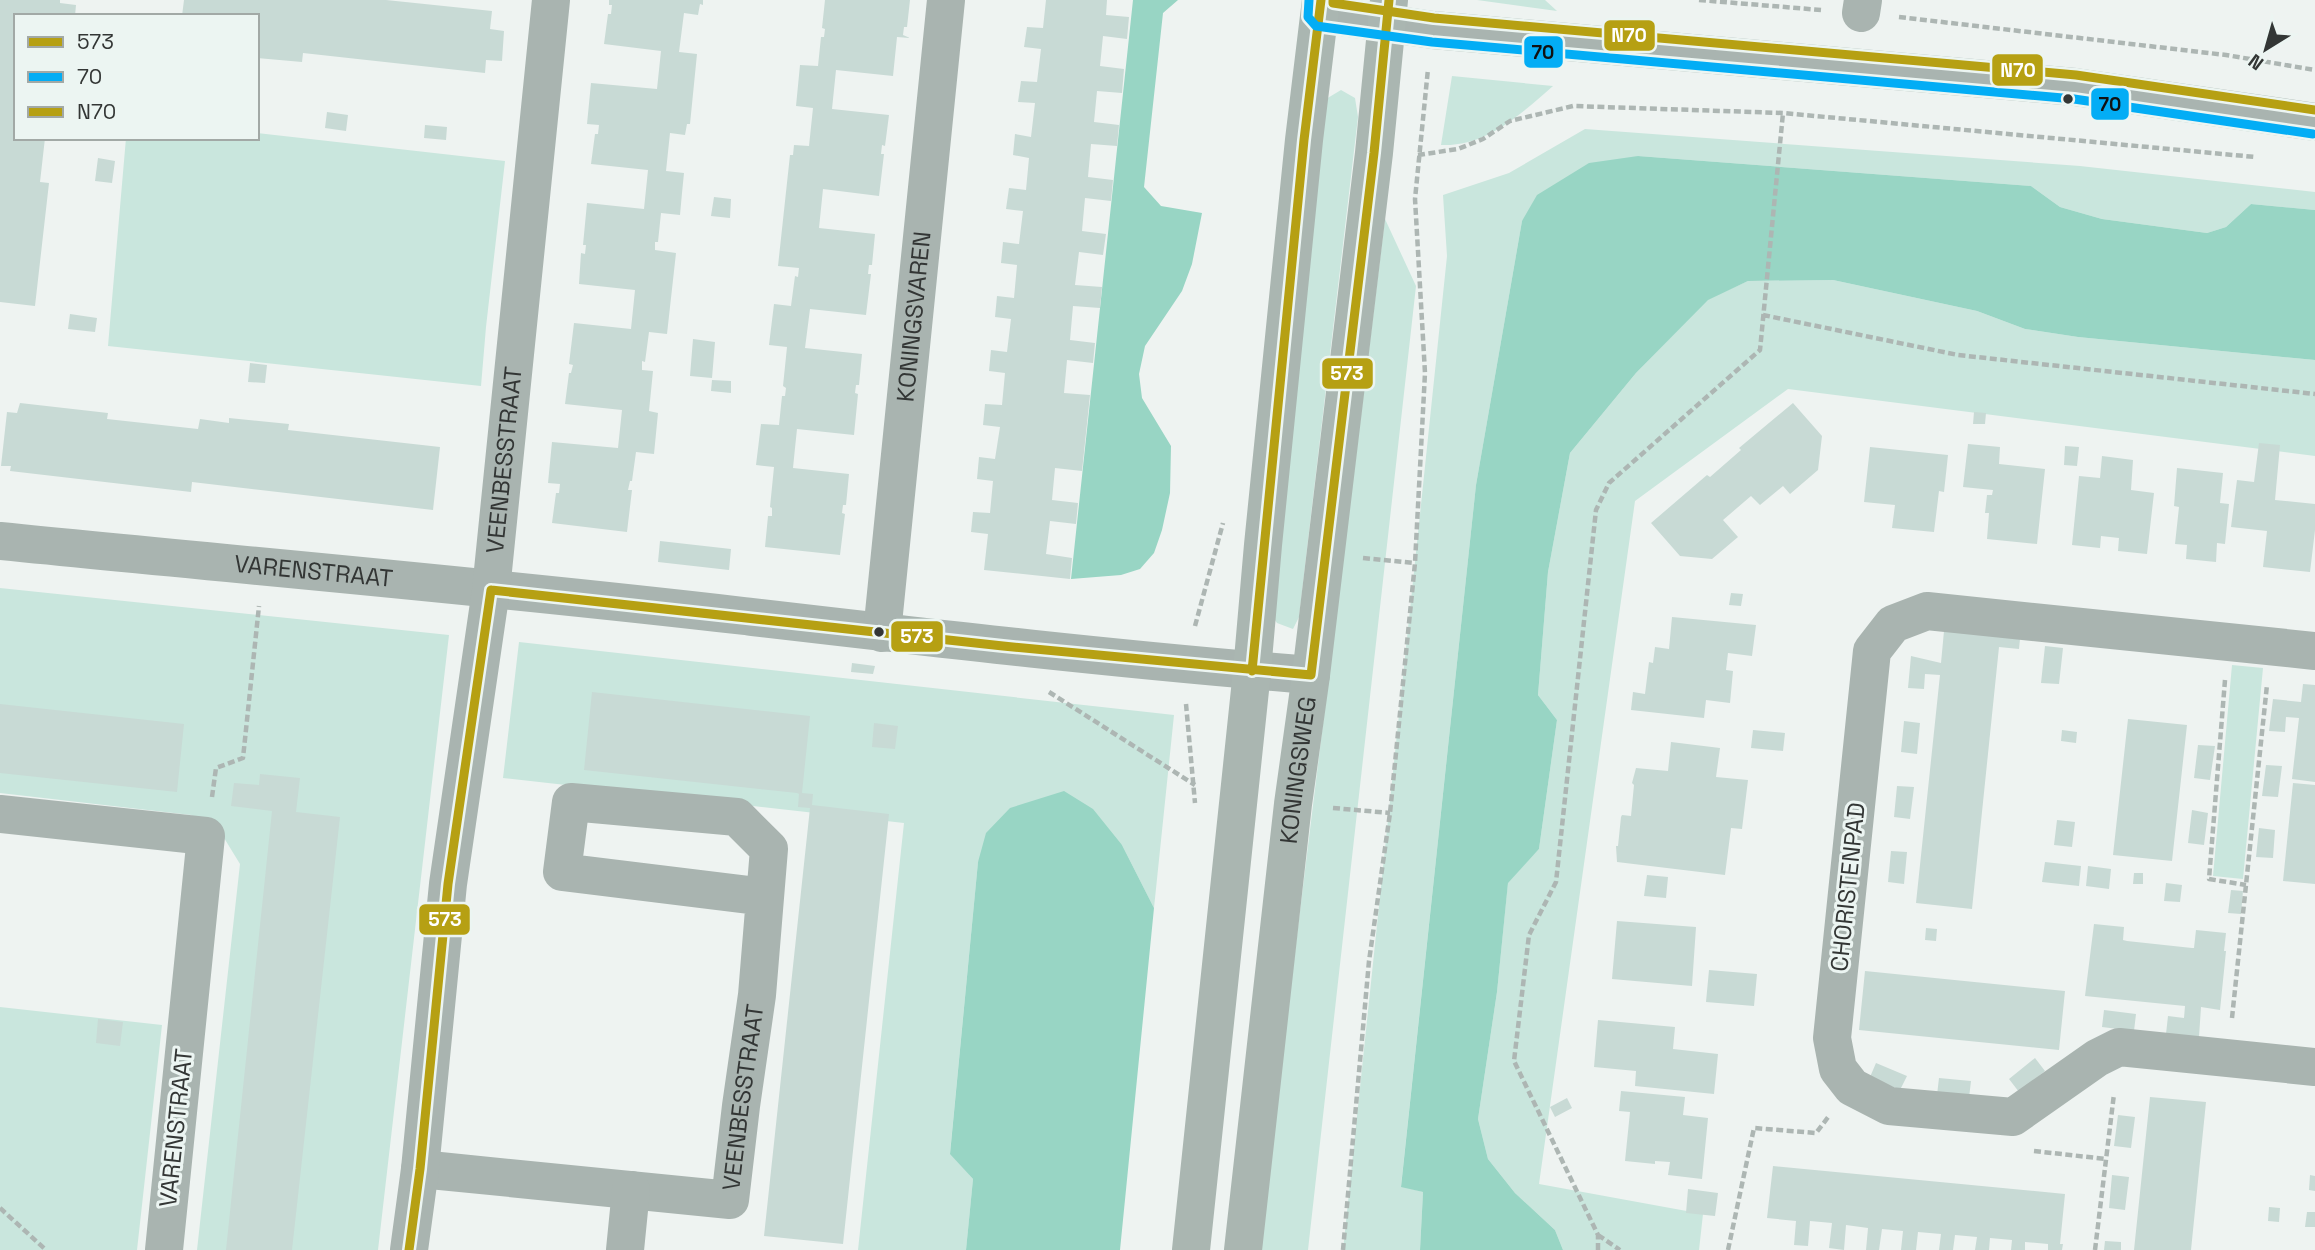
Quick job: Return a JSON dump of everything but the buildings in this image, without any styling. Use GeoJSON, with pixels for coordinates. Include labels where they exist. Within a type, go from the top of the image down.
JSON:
{"type":"FeatureCollection","features":[{"type":"Feature","properties":{"kind":"main road"},"geometry":{"type":"LineString","coordinates":[[1191,1250],[1252,671],[1302,153],[1320,7]]}},
{"type":"Feature","properties":{"kind":"main road","name":"KONINGSWEG"},"geometry":{"type":"LineString","coordinates":[[1243,1250],[1293,804],[1374,153],[1388,11]]}},
{"type":"Feature","properties":{"kind":"street","name":"VEENBESSTRAAT"},"geometry":{"type":"LineString","coordinates":[[409,1250],[420,1169],[448,884],[491,590],[551,0]]}},
{"type":"Feature","properties":{"kind":"street","name":"KONINGSVAREN"},"geometry":{"type":"LineString","coordinates":[[882,633],[946,0]]}},
{"type":"Feature","properties":{"kind":"street"},"geometry":{"type":"LineString","coordinates":[[1320,7],[1388,11],[1433,30],[2075,88],[2315,122]]}},
{"type":"Feature","properties":{"kind":"street","name":"VARENSTRAAT"},"geometry":{"type":"LineString","coordinates":[[0,541],[1311,675]]}},
{"type":"Feature","properties":{"kind":"street","name":"CHORISTENPAD"},"geometry":{"type":"LineString","coordinates":[[1852,1087],[1838,1069],[1832,1038],[1872,651],[1893,624],[1927,611],[2315,651]]}},
{"type":"Feature","properties":{"kind":"street","name":"VEENBESSTRAAT"},"geometry":{"type":"LineString","coordinates":[[420,1169],[730,1200],[757,995],[769,849],[737,817],[571,802],[562,872],[765,897]]}},
{"type":"Feature","properties":{"kind":"street"},"geometry":{"type":"LineString","coordinates":[[0,814],[206,836]]}},
{"type":"Feature","properties":{"kind":"street","name":"VARENSTRAAT"},"geometry":{"type":"LineString","coordinates":[[164,1250],[206,836]]}},
{"type":"Feature","properties":{"kind":"street"},"geometry":{"type":"LineString","coordinates":[[1852,1087],[1888,1106],[2013,1117],[2096,1058],[2119,1047],[2315,1067]]}},
{"type":"Feature","properties":{"kind":"street"},"geometry":{"type":"LineString","coordinates":[[625,1250],[631,1190]]}},
{"type":"Feature","properties":{"kind":"path"},"geometry":{"type":"LineString","coordinates":[[1699,0],[1862,6],[2315,69]]}},
{"type":"Feature","properties":{"kind":"path"},"geometry":{"type":"LineString","coordinates":[[1343,1250],[1369,961],[1390,813],[1415,563],[1424,373],[1415,200],[1433,30]]}},
{"type":"Feature","properties":{"kind":"path"},"geometry":{"type":"LineString","coordinates":[[1483,139],[1510,121],[1573,106],[1783,113],[2260,157]]}},
{"type":"Feature","properties":{"kind":"path"},"geometry":{"type":"LineString","coordinates":[[1598,1250],[1598,1235],[1514,1061],[1529,935],[1556,882],[1596,510],[1609,483],[1760,350],[1783,113]]}},
{"type":"Feature","properties":{"kind":"path"},"geometry":{"type":"LineString","coordinates":[[1763,315],[1958,355],[2315,394]]}},
{"type":"Feature","properties":{"kind":"path"},"geometry":{"type":"LineString","coordinates":[[206,836],[216,768],[243,758],[263,567]]}},
{"type":"Feature","properties":{"kind":"path"},"geometry":{"type":"LineString","coordinates":[[2228,642],[2209,879],[2246,885]]}},
{"type":"Feature","properties":{"kind":"path"},"geometry":{"type":"LineString","coordinates":[[2228,1057],[2271,646]]}},
{"type":"Feature","properties":{"kind":"path"},"geometry":{"type":"LineString","coordinates":[[1042,688],[1211,796],[1237,798]]}},
{"type":"Feature","properties":{"kind":"path"},"geometry":{"type":"LineString","coordinates":[[1293,804],[1390,813]]}},
{"type":"Feature","properties":{"kind":"path"},"geometry":{"type":"LineString","coordinates":[[2095,1250],[2119,1047]]}},
{"type":"Feature","properties":{"kind":"path"},"geometry":{"type":"LineString","coordinates":[[1728,1250],[1754,1128],[1816,1133],[1852,1087]]}},
{"type":"Feature","properties":{"kind":"path"},"geometry":{"type":"LineString","coordinates":[[2013,1117],[2035,1152],[2106,1159]]}},
{"type":"Feature","properties":{"kind":"path"},"geometry":{"type":"LineString","coordinates":[[0,1208],[46,1250]]}},
{"type":"Feature","properties":{"kind":"path"},"geometry":{"type":"LineString","coordinates":[[1598,1235],[1620,1250]]}},
{"type":"Feature","properties":{"kind":"shaded area"},"geometry":{"type":"Polygon","coordinates":[[[1133,0],[1178,0],[1163,13],[1144,187],[1161,206],[1202,213],[1192,264],[1182,291],[1145,346],[1139,374],[1142,398],[1171,446],[1170,493],[1154,553],[1140,569],[1121,575],[1071,579],[1133,0]]]}},
{"type":"Feature","properties":{"kind":"shaded area"},"geometry":{"type":"Polygon","coordinates":[[[1477,0],[1545,0],[1557,11],[1477,0]]]}},
{"type":"Feature","properties":{"kind":"shaded area"},"geometry":{"type":"Polygon","coordinates":[[[1452,76],[1553,86],[1515,118],[1488,135],[1473,141],[1441,145],[1452,76]]]}},
{"type":"Feature","properties":{"kind":"shaded area"},"geometry":{"type":"Polygon","coordinates":[[[1341,90],[1355,98],[1358,117],[1299,617],[1293,629],[1277,623],[1267,609],[1326,99],[1341,90]]]}},
{"type":"Feature","properties":{"kind":"shaded area"},"geometry":{"type":"Polygon","coordinates":[[[1585,129],[2080,166],[2315,192],[2315,210],[2251,204],[2226,227],[2207,233],[2102,219],[2060,207],[2031,186],[1638,156],[1522,221],[1476,485],[1401,1186],[1423,1192],[1420,1250],[1343,1250],[1447,256],[1443,195],[1509,173],[1585,129]]]}},
{"type":"Feature","properties":{"kind":"shaded area"},"geometry":{"type":"Polygon","coordinates":[[[259,133],[505,161],[481,386],[108,346],[126,140],[259,140],[259,133]]]}},
{"type":"Feature","properties":{"kind":"shaded area"},"geometry":{"type":"Polygon","coordinates":[[[1638,156],[2031,186],[2060,207],[2102,219],[2207,233],[2226,227],[2251,204],[2315,210],[2315,360],[2078,337],[2025,329],[1977,311],[1833,280],[1748,281],[1708,300],[1636,373],[1570,453],[1548,572],[1538,695],[1557,720],[1539,849],[1508,883],[1497,992],[1478,1119],[1488,1159],[1515,1193],[1555,1230],[1563,1250],[1420,1250],[1423,1192],[1401,1187],[1476,485],[1522,221],[1537,195],[1589,163],[1638,156]]]}},
{"type":"Feature","properties":{"kind":"shaded area"},"geometry":{"type":"Polygon","coordinates":[[[1385,219],[1416,286],[1308,1250],[1261,1250],[1280,1074],[1385,219]]]}},
{"type":"Feature","properties":{"kind":"shaded area"},"geometry":{"type":"Polygon","coordinates":[[[1833,280],[1977,311],[2025,329],[2078,337],[2315,360],[2315,456],[1788,389],[1635,501],[1539,1184],[1703,1214],[1699,1250],[1563,1250],[1555,1230],[1515,1193],[1488,1159],[1478,1119],[1497,992],[1508,882],[1539,849],[1557,720],[1538,695],[1548,572],[1570,453],[1636,373],[1708,299],[1748,281],[1833,280]]]}},
{"type":"Feature","properties":{"kind":"shaded area"},"geometry":{"type":"Polygon","coordinates":[[[0,588],[449,635],[378,1250],[197,1250],[240,864],[221,833],[191,815],[0,793],[0,588]]]}},
{"type":"Feature","properties":{"kind":"shaded area"},"geometry":{"type":"Polygon","coordinates":[[[519,642],[1174,715],[1154,908],[1122,845],[1022,806],[1010,809],[978,862],[950,1153],[973,1179],[966,1250],[858,1250],[904,823],[503,778],[519,642]]]}},
{"type":"Feature","properties":{"kind":"shaded area"},"geometry":{"type":"Polygon","coordinates":[[[2232,665],[2263,668],[2243,879],[2213,876],[2232,665]]]}},
{"type":"Feature","properties":{"kind":"shaded area"},"geometry":{"type":"Polygon","coordinates":[[[1064,791],[1093,809],[1122,845],[1154,908],[1120,1250],[966,1250],[973,1179],[950,1154],[978,862],[986,833],[1010,808],[1064,791]]]}},
{"type":"Feature","properties":{"kind":"shaded area"},"geometry":{"type":"Polygon","coordinates":[[[0,1007],[162,1025],[137,1250],[0,1250],[0,1007]]]}},
{"type":"Feature","properties":{"kind":"transit line","name":"70"},"geometry":{"type":"LineString","coordinates":[[1309,0],[1308,17],[1316,26],[1432,42],[2074,99],[2313,134]]}},
{"type":"Feature","properties":{"kind":"transit line","name":"573"},"geometry":{"type":"LineString","coordinates":[[1252,671],[1304,140],[1321,0]]}},
{"type":"Feature","properties":{"kind":"transit line","name":"573"},"geometry":{"type":"LineString","coordinates":[[491,590],[1003,646],[1311,675],[1374,153],[1389,0]]}},
{"type":"Feature","properties":{"kind":"transit line","name":"N70"},"geometry":{"type":"LineString","coordinates":[[1333,1],[1434,18],[2076,75],[2315,110]]}},
{"type":"Feature","properties":{"kind":"transit line","name":"573"},"geometry":{"type":"LineString","coordinates":[[409,1250],[420,1169],[448,884],[491,590]]}}]}
